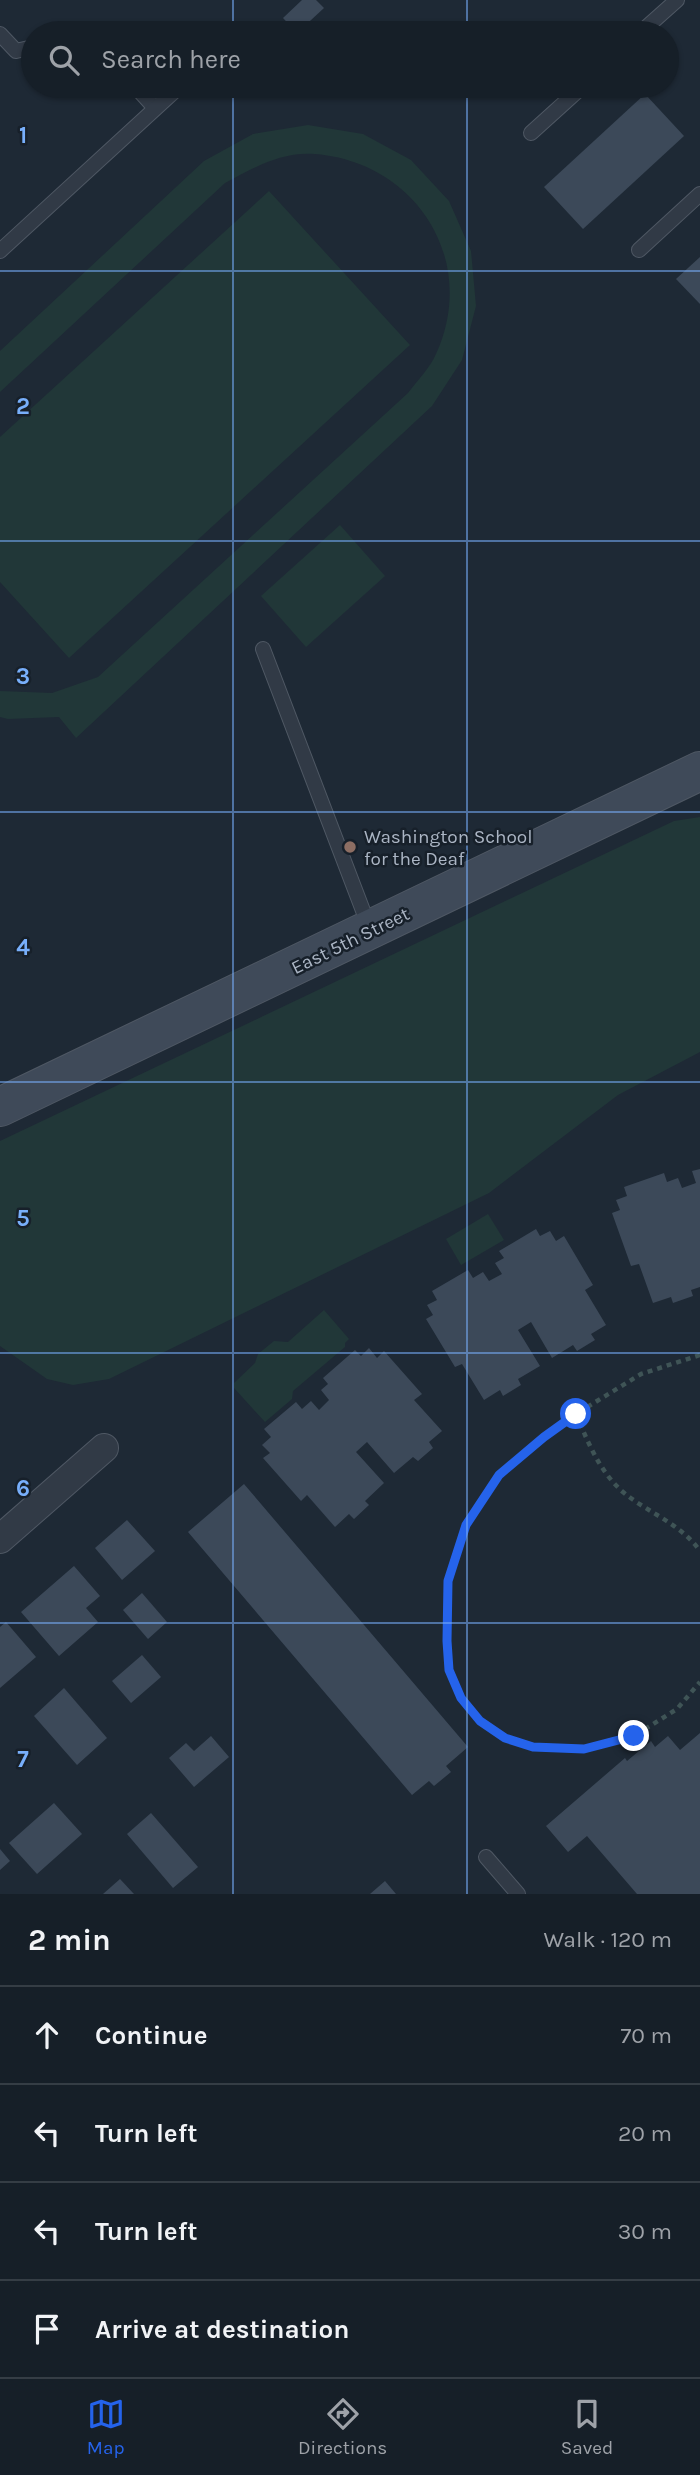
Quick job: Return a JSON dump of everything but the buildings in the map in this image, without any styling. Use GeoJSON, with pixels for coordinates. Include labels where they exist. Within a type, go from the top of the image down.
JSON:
{"type":"FeatureCollection","features":[{"type":"Feature","properties":{"kind":"street","name":"East 5th Street"},"geometry":{"type":"LineString","coordinates":[[0,1107],[700,771]]}},
{"type":"Feature","properties":{"kind":"street"},"geometry":{"type":"LineString","coordinates":[[0,1539],[104,1448]]}},
{"type":"Feature","properties":{"kind":"lane"},"geometry":{"type":"LineString","coordinates":[[653,21],[677,0]]}},
{"type":"Feature","properties":{"kind":"lane"},"geometry":{"type":"LineString","coordinates":[[0,34],[16,51],[21,50]]}},
{"type":"Feature","properties":{"kind":"lane"},"geometry":{"type":"LineString","coordinates":[[146,98],[155,108]]}},
{"type":"Feature","properties":{"kind":"lane"},"geometry":{"type":"LineString","coordinates":[[0,251],[166,98]]}},
{"type":"Feature","properties":{"kind":"lane"},"geometry":{"type":"LineString","coordinates":[[531,133],[570,98]]}},
{"type":"Feature","properties":{"kind":"lane"},"geometry":{"type":"LineString","coordinates":[[639,250],[700,194]]}},
{"type":"Feature","properties":{"kind":"lane"},"geometry":{"type":"LineString","coordinates":[[263,649],[370,930]]}},
{"type":"Feature","properties":{"kind":"lane"},"geometry":{"type":"LineString","coordinates":[[486,1857],[518,1894]]}},
{"type":"Feature","properties":{"kind":"path"},"geometry":{"type":"LineString","coordinates":[[700,1354],[641,1374],[576,1414],[499,1475],[466,1525],[448,1581],[447,1641],[449,1670],[461,1698],[480,1721],[505,1738],[533,1747],[584,1749],[634,1736],[677,1709],[700,1682]]}},
{"type":"Feature","properties":{"kind":"path"},"geometry":{"type":"LineString","coordinates":[[576,1414],[593,1456],[622,1492],[690,1537],[700,1550]]}},
{"type":"Feature","properties":{"kind":"green space"},"geometry":{"type":"Polygon","coordinates":[[[308,125],[363,134],[411,160],[449,201],[471,251],[476,306],[462,360],[432,406],[76,738],[59,717],[0,717],[0,691],[52,693],[98,677],[408,393],[436,354],[447,319],[449,284],[443,252],[430,222],[409,196],[383,175],[351,161],[315,154],[291,155],[268,162],[225,183],[0,392],[0,351],[204,161],[253,134],[308,125]]]}},
{"type":"Feature","properties":{"kind":"green space"},"geometry":{"type":"Polygon","coordinates":[[[269,191],[410,345],[69,658],[0,582],[0,437],[269,191]]]}},
{"type":"Feature","properties":{"kind":"green space"},"geometry":{"type":"Polygon","coordinates":[[[340,525],[385,576],[306,647],[261,596],[340,525]]]}},
{"type":"Feature","properties":{"kind":"green space"},"geometry":{"type":"Polygon","coordinates":[[[700,817],[700,1052],[618,1095],[489,1193],[109,1379],[73,1385],[47,1379],[0,1346],[0,1141],[674,821],[700,817]]]}},
{"type":"Feature","properties":{"kind":"green space"},"geometry":{"type":"Polygon","coordinates":[[[488,1214],[504,1240],[461,1265],[446,1239],[488,1214]]]}},
{"type":"Feature","properties":{"kind":"green space"},"geometry":{"type":"Polygon","coordinates":[[[324,1310],[349,1339],[345,1347],[293,1391],[292,1399],[265,1422],[234,1388],[234,1383],[255,1363],[258,1354],[274,1341],[288,1342],[324,1310]]]}},
{"type":"Feature","properties":{"kind":"place","name":"Washington School for the Deaf"},"geometry":{"type":"Point","coordinates":[350,847]}},
{"type":"Feature","properties":{"kind":"route"},"geometry":{"type":"LineString","coordinates":[[576,1414],[499,1475],[466,1525],[448,1581],[449,1670],[461,1698],[480,1721],[505,1738],[533,1747],[584,1749],[634,1736]]}}]}
